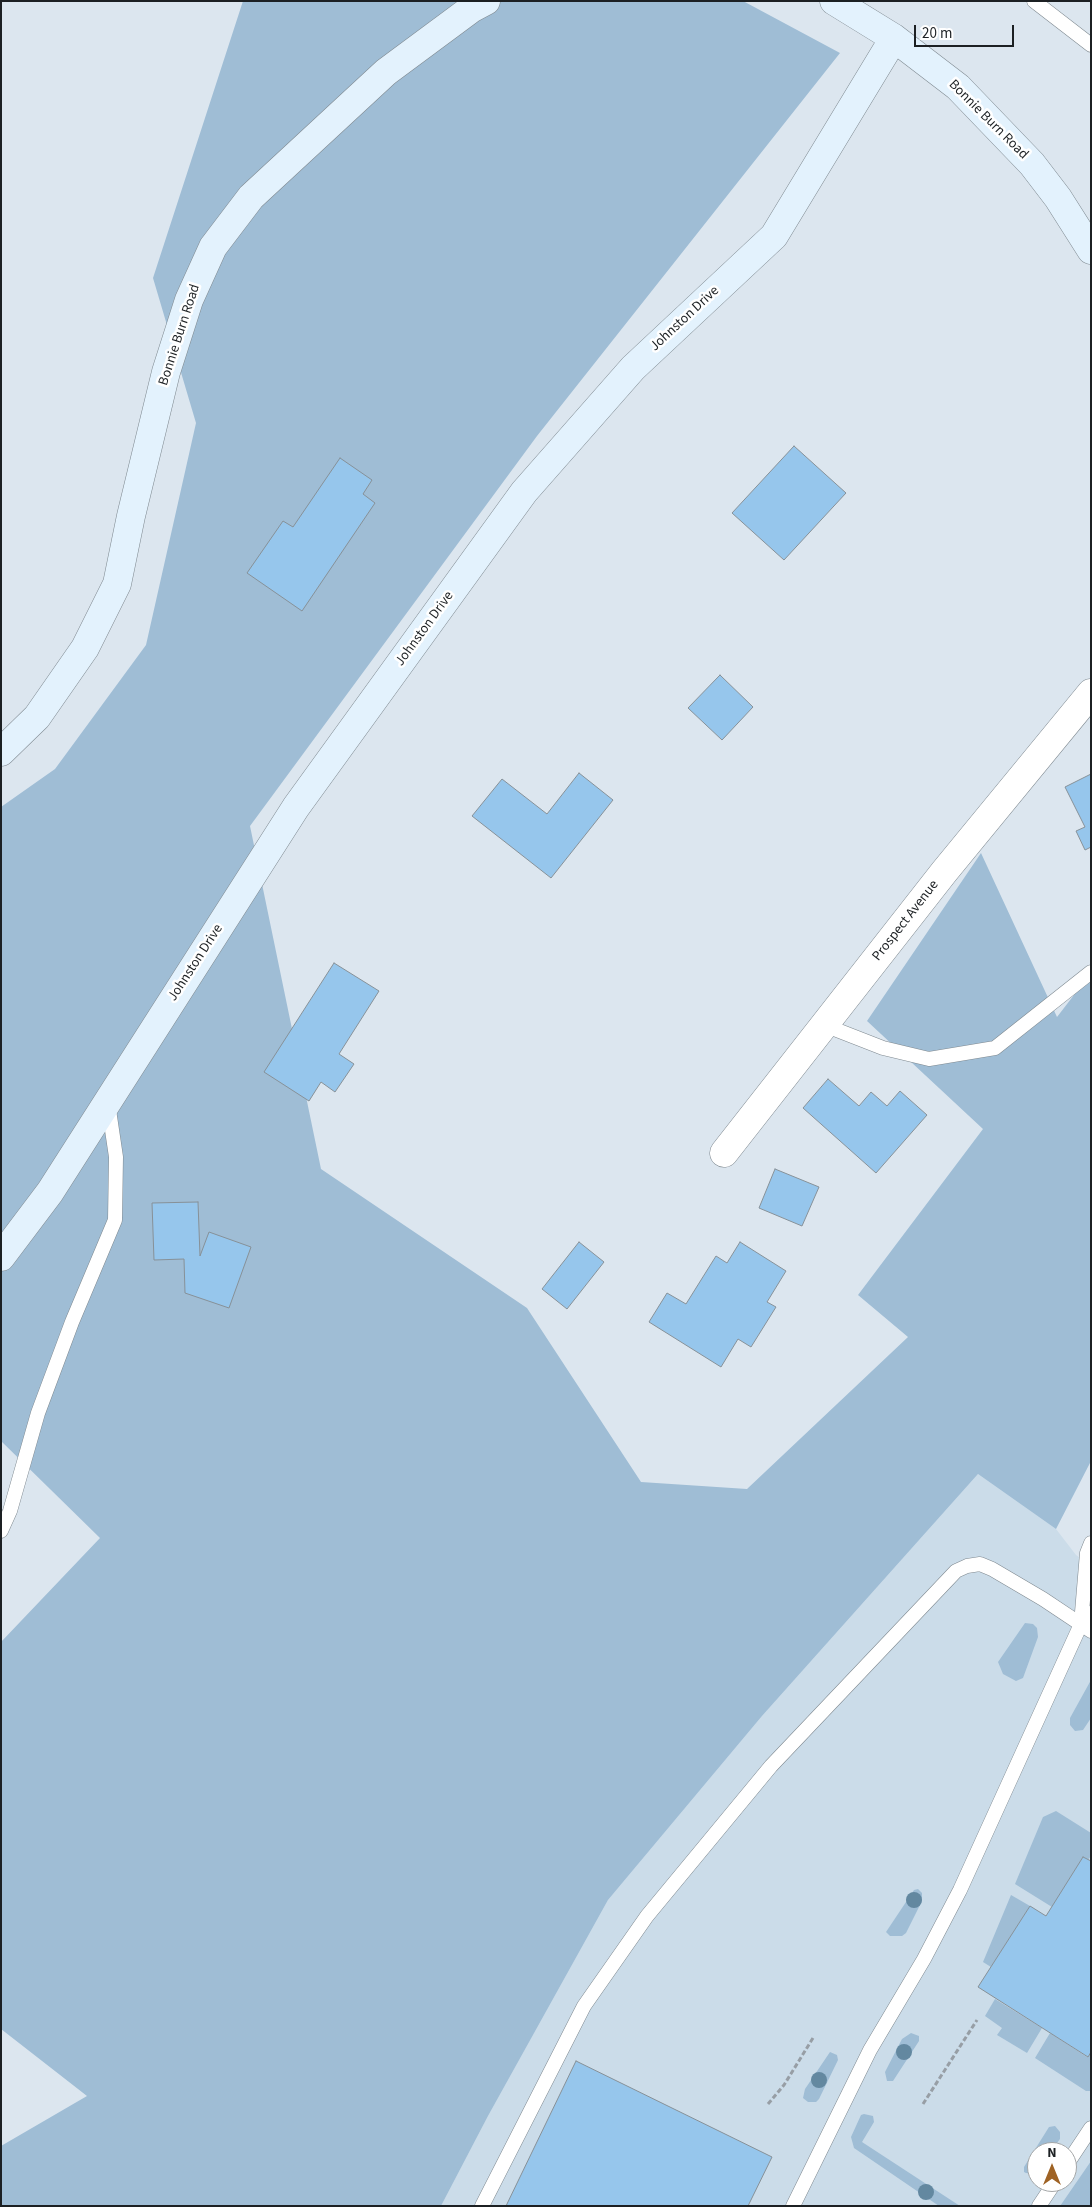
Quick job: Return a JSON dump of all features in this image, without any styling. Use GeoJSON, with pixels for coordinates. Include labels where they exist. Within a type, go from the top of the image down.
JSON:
{"type":"FeatureCollection","features":[{"type":"Feature","properties":{"kind":"street","name":"Bonnie Burn Road"},"geometry":{"type":"LineString","coordinates":[[1,752],[37,717],[85,648],[116,584],[166,372],[189,300],[213,247],[251,197],[386,72],[471,9],[486,1]]}},
{"type":"Feature","properties":{"kind":"street","name":"Bonnie Burn Road"},"geometry":{"type":"LineString","coordinates":[[834,1],[894,38],[958,87],[1032,164],[1058,198],[1091,250]]}},
{"type":"Feature","properties":{"kind":"street","name":"Johnston Drive"},"geometry":{"type":"LineString","coordinates":[[1,1257],[50,1192],[296,807],[524,492],[633,368],[774,236],[894,38]]}},
{"type":"Feature","properties":{"kind":"street","name":"Prospect Avenue"},"geometry":{"type":"LineString","coordinates":[[724,1153],[944,872],[1091,692]]}},
{"type":"Feature","properties":{"kind":"lane"},"geometry":{"type":"LineString","coordinates":[[1034,1],[1091,45]]}},
{"type":"Feature","properties":{"kind":"lane"},"geometry":{"type":"LineString","coordinates":[[824,1025],[883,1048],[929,1059],[995,1048],[1091,972]]}},
{"type":"Feature","properties":{"kind":"lane"},"geometry":{"type":"LineString","coordinates":[[1,1532],[10,1511],[38,1413],[72,1322],[115,1220],[116,1157],[108,1101]]}},
{"type":"Feature","properties":{"kind":"lane"},"geometry":{"type":"LineString","coordinates":[[792,2206],[870,2050],[924,1959],[960,1890],[1087,1623],[1087,1553],[1091,1543]]}},
{"type":"Feature","properties":{"kind":"lane"},"geometry":{"type":"LineString","coordinates":[[482,2206],[584,2006],[647,1916],[772,1766],[952,1575],[967,1566],[980,1564],[1087,1623]]}},
{"type":"Feature","properties":{"kind":"lane"},"geometry":{"type":"LineString","coordinates":[[1077,2149],[1091,2128]]}},
{"type":"Feature","properties":{"kind":"lane"},"geometry":{"type":"LineString","coordinates":[[1039,2206],[1048,2192]]}},
{"type":"Feature","properties":{"kind":"path"},"geometry":{"type":"LineString","coordinates":[[923,2104],[977,2020]]}},
{"type":"Feature","properties":{"kind":"path"},"geometry":{"type":"LineString","coordinates":[[768,2104],[784,2084],[813,2038]]}},
{"type":"Feature","properties":{"kind":"shaded area"},"geometry":{"type":"Polygon","coordinates":[[[243,1],[743,1],[840,53],[537,436],[250,826],[321,1169],[527,1308],[641,1482],[747,1489],[908,1337],[858,1295],[983,1129],[867,1021],[981,853],[1057,1017],[1091,973],[1091,1461],[1056,1529],[978,1474],[762,1716],[608,1900],[488,2116],[441,2206],[1,2206],[1,2146],[87,2096],[1,2029],[1,1642],[100,1538],[1,1441],[1,807],[55,769],[146,645],[196,423],[153,278],[243,1]]]}},
{"type":"Feature","properties":{"kind":"shaded area"},"geometry":{"type":"Polygon","coordinates":[[[978,1474],[1056,1529],[1076,1555],[1091,1566],[1091,2161],[1077,2181],[1077,2142],[1027,2142],[1027,2192],[1070,2192],[1060,2206],[441,2206],[488,2116],[608,1900],[762,1716],[978,1474]]]}},
{"type":"Feature","properties":{"kind":"shaded area"},"geometry":{"type":"Polygon","coordinates":[[[1025,1623],[1033,1624],[1037,1628],[1038,1637],[1023,1678],[1016,1681],[1003,1674],[998,1662],[1025,1623]]]}},
{"type":"Feature","properties":{"kind":"shaded area"},"geometry":{"type":"Polygon","coordinates":[[[1091,1680],[1091,1718],[1083,1730],[1075,1731],[1070,1725],[1070,1718],[1091,1680]]]}},
{"type":"Feature","properties":{"kind":"shaded area"},"geometry":{"type":"Polygon","coordinates":[[[1056,1811],[1091,1833],[1091,1856],[1088,1860],[1083,1857],[1052,1907],[1015,1884],[1043,1817],[1056,1811]]]}},
{"type":"Feature","properties":{"kind":"shaded area"},"geometry":{"type":"Polygon","coordinates":[[[918,1889],[922,1893],[922,1901],[906,1933],[902,1936],[890,1936],[886,1932],[914,1890],[918,1889]]]}},
{"type":"Feature","properties":{"kind":"shaded area"},"geometry":{"type":"Polygon","coordinates":[[[1011,1895],[1030,1906],[991,1967],[983,1962],[1011,1895]]]}},
{"type":"Feature","properties":{"kind":"shaded area"},"geometry":{"type":"Polygon","coordinates":[[[995,1999],[1042,2028],[1027,2053],[997,2035],[1002,2028],[985,2016],[995,1999]]]}},
{"type":"Feature","properties":{"kind":"shaded area"},"geometry":{"type":"Polygon","coordinates":[[[911,2033],[919,2036],[919,2041],[893,2081],[887,2081],[885,2072],[902,2039],[911,2033]]]}},
{"type":"Feature","properties":{"kind":"shaded area"},"geometry":{"type":"Polygon","coordinates":[[[1050,2033],[1087,2057],[1091,2052],[1091,2091],[1086,2091],[1035,2058],[1050,2033]]]}},
{"type":"Feature","properties":{"kind":"shaded area"},"geometry":{"type":"Polygon","coordinates":[[[830,2052],[837,2055],[838,2060],[819,2099],[816,2102],[808,2102],[803,2098],[805,2089],[830,2052]]]}},
{"type":"Feature","properties":{"kind":"shaded area"},"geometry":{"type":"Polygon","coordinates":[[[861,2115],[873,2116],[874,2122],[862,2142],[960,2206],[939,2206],[854,2148],[851,2137],[861,2115]]]}},
{"type":"Feature","properties":{"kind":"shaded area"},"geometry":{"type":"Polygon","coordinates":[[[1055,2126],[1060,2132],[1060,2139],[1058,2142],[1040,2142],[1049,2127],[1055,2126]]]}},
{"type":"Feature","properties":{"kind":"shaded area"},"geometry":{"type":"Polygon","coordinates":[[[1091,2161],[1091,2206],[1060,2206],[1070,2192],[1077,2192],[1077,2181],[1091,2161]]]}},
{"type":"Feature","properties":{"kind":"shaded area"},"geometry":{"type":"Polygon","coordinates":[[[1027,2162],[1027,2173],[1024,2172],[1027,2162]]]}},
{"type":"Feature","properties":{"kind":"building"},"geometry":{"type":"Polygon","coordinates":[[[794,446],[846,493],[784,560],[732,513],[794,446]]]}},
{"type":"Feature","properties":{"kind":"building"},"geometry":{"type":"Polygon","coordinates":[[[340,458],[372,480],[363,494],[375,503],[302,611],[247,573],[283,521],[293,527],[340,458]]]}},
{"type":"Feature","properties":{"kind":"building"},"geometry":{"type":"Polygon","coordinates":[[[720,675],[753,707],[722,740],[688,708],[720,675]]]}},
{"type":"Feature","properties":{"kind":"building"},"geometry":{"type":"Polygon","coordinates":[[[579,773],[613,800],[551,878],[472,816],[502,779],[547,814],[579,773]]]}},
{"type":"Feature","properties":{"kind":"building"},"geometry":{"type":"Polygon","coordinates":[[[1091,774],[1091,847],[1085,850],[1076,831],[1085,827],[1065,787],[1091,774]]]}},
{"type":"Feature","properties":{"kind":"building"},"geometry":{"type":"Polygon","coordinates":[[[334,963],[379,991],[339,1054],[354,1064],[335,1092],[321,1082],[309,1101],[264,1072],[334,963]]]}},
{"type":"Feature","properties":{"kind":"building"},"geometry":{"type":"Polygon","coordinates":[[[828,1079],[859,1106],[871,1092],[887,1106],[900,1091],[927,1115],[876,1173],[803,1108],[828,1079]]]}},
{"type":"Feature","properties":{"kind":"building"},"geometry":{"type":"Polygon","coordinates":[[[775,1169],[819,1187],[802,1226],[759,1208],[775,1169]]]}},
{"type":"Feature","properties":{"kind":"building"},"geometry":{"type":"Polygon","coordinates":[[[198,1202],[200,1256],[209,1232],[251,1247],[229,1308],[185,1293],[184,1259],[154,1260],[152,1203],[198,1202]]]}},
{"type":"Feature","properties":{"kind":"building"},"geometry":{"type":"Polygon","coordinates":[[[579,1242],[604,1262],[567,1309],[542,1289],[579,1242]]]}},
{"type":"Feature","properties":{"kind":"building"},"geometry":{"type":"Polygon","coordinates":[[[740,1242],[786,1271],[767,1302],[776,1307],[751,1347],[738,1339],[721,1367],[649,1322],[667,1293],[686,1304],[716,1256],[727,1263],[740,1242]]]}},
{"type":"Feature","properties":{"kind":"building"},"geometry":{"type":"Polygon","coordinates":[[[1083,1857],[1091,1861],[1091,2052],[1088,2057],[978,1987],[1030,1906],[1046,1916],[1083,1857]]]}},
{"type":"Feature","properties":{"kind":"building"},"geometry":{"type":"Polygon","coordinates":[[[576,2061],[772,2157],[748,2206],[506,2206],[576,2061]]]}}]}
